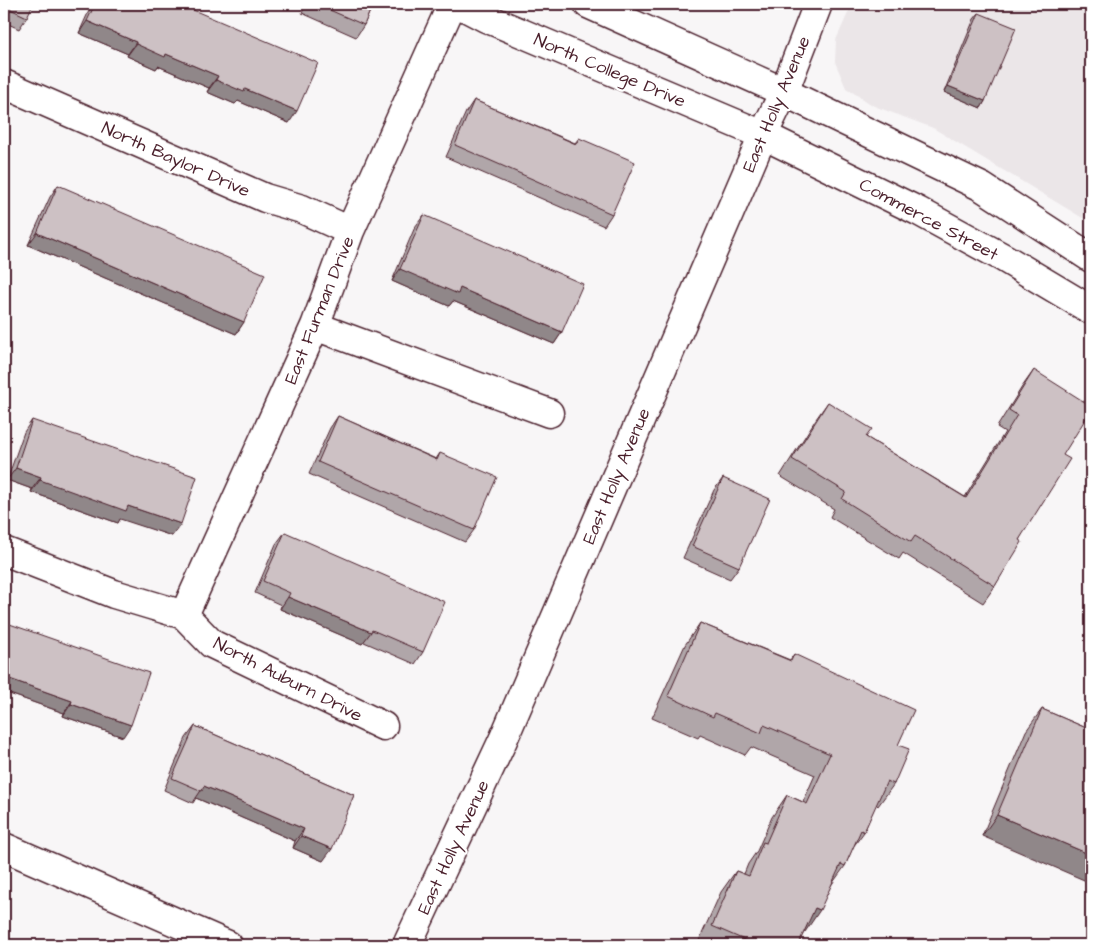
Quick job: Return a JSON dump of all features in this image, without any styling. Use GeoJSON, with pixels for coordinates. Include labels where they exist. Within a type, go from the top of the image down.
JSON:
{"type":"FeatureCollection","features":[{"type":"Feature","properties":{"kind":"street","name":"East Furman Drive"},"geometry":{"type":"LineString","coordinates":[[184,615],[315,326],[350,230],[452,4]]}},
{"type":"Feature","properties":{"kind":"street","name":"North College Drive"},"geometry":{"type":"LineString","coordinates":[[459,4],[486,18],[763,135]]}},
{"type":"Feature","properties":{"kind":"street"},"geometry":{"type":"LineString","coordinates":[[588,4],[784,92],[982,187],[1091,258]]}},
{"type":"Feature","properties":{"kind":"street","name":"East Holly Avenue"},"geometry":{"type":"LineString","coordinates":[[407,945],[503,740],[763,135],[784,92],[818,4]]}},
{"type":"Feature","properties":{"kind":"street","name":"North Baylor Drive"},"geometry":{"type":"LineString","coordinates":[[4,84],[265,198],[302,209],[350,230]]}},
{"type":"Feature","properties":{"kind":"street","name":"Commerce Street"},"geometry":{"type":"LineString","coordinates":[[763,135],[918,211],[1004,258],[1091,310]]}},
{"type":"Feature","properties":{"kind":"street"},"geometry":{"type":"LineString","coordinates":[[315,326],[549,413]]}},
{"type":"Feature","properties":{"kind":"street","name":"North Auburn Drive"},"geometry":{"type":"LineString","coordinates":[[4,551],[114,594],[184,615],[212,644],[383,726]]}},
{"type":"Feature","properties":{"kind":"street"},"geometry":{"type":"LineString","coordinates":[[4,847],[228,945]]}},
{"type":"Feature","properties":{"kind":"shaded area"},"geometry":{"type":"Polygon","coordinates":[[[852,4],[1091,4],[1091,223],[933,128],[874,106],[846,88],[835,62],[836,40],[852,4]]]}},
{"type":"Feature","properties":{"kind":"building"},"geometry":{"type":"Polygon","coordinates":[[[4,4],[33,4],[27,17],[4,6],[4,4]]]}},
{"type":"Feature","properties":{"kind":"building"},"geometry":{"type":"Polygon","coordinates":[[[95,4],[179,4],[318,63],[297,111],[245,89],[244,92],[216,80],[218,76],[166,54],[165,57],[87,21],[95,4]]]}},
{"type":"Feature","properties":{"kind":"building"},"geometry":{"type":"Polygon","coordinates":[[[316,4],[373,4],[364,25],[316,4]]]}},
{"type":"Feature","properties":{"kind":"building"},"geometry":{"type":"Polygon","coordinates":[[[979,13],[1016,28],[985,101],[948,86],[979,13]]]}},
{"type":"Feature","properties":{"kind":"building"},"geometry":{"type":"Polygon","coordinates":[[[474,100],[576,144],[579,138],[635,162],[612,214],[455,145],[474,100]]]}},
{"type":"Feature","properties":{"kind":"building"},"geometry":{"type":"Polygon","coordinates":[[[58,185],[265,274],[244,322],[37,233],[58,185]]]}},
{"type":"Feature","properties":{"kind":"building"},"geometry":{"type":"Polygon","coordinates":[[[424,215],[583,284],[562,332],[460,288],[458,294],[400,269],[424,215]]]}},
{"type":"Feature","properties":{"kind":"building"},"geometry":{"type":"Polygon","coordinates":[[[1034,370],[1091,406],[1091,410],[1063,455],[1070,459],[1019,540],[1022,542],[995,586],[915,536],[911,542],[842,499],[846,492],[792,459],[828,402],[872,429],[866,437],[966,498],[1017,415],[1009,410],[1034,370]]]}},
{"type":"Feature","properties":{"kind":"building"},"geometry":{"type":"Polygon","coordinates":[[[338,416],[437,460],[440,453],[497,477],[474,530],[318,462],[338,416]]]}},
{"type":"Feature","properties":{"kind":"building"},"geometry":{"type":"Polygon","coordinates":[[[32,420],[197,477],[181,524],[128,506],[126,511],[40,480],[41,477],[16,468],[32,420]]]}},
{"type":"Feature","properties":{"kind":"building"},"geometry":{"type":"Polygon","coordinates":[[[723,478],[770,499],[739,567],[692,546],[723,478]]]}},
{"type":"Feature","properties":{"kind":"building"},"geometry":{"type":"Polygon","coordinates":[[[285,532],[445,602],[423,652],[288,597],[290,593],[263,581],[285,532]]]}},
{"type":"Feature","properties":{"kind":"building"},"geometry":{"type":"Polygon","coordinates":[[[4,622],[149,673],[131,725],[71,704],[72,701],[4,677],[4,622]]]}},
{"type":"Feature","properties":{"kind":"building"},"geometry":{"type":"Polygon","coordinates":[[[700,623],[791,661],[794,654],[914,710],[898,745],[909,749],[894,784],[887,781],[864,832],[861,830],[845,866],[841,864],[820,910],[815,908],[798,945],[756,945],[712,926],[736,871],[749,876],[763,842],[766,843],[787,795],[807,804],[830,754],[764,725],[761,733],[715,713],[713,717],[668,696],[700,623]]]}},
{"type":"Feature","properties":{"kind":"building"},"geometry":{"type":"Polygon","coordinates":[[[1042,709],[1091,730],[1091,855],[997,815],[1042,709]]]}},
{"type":"Feature","properties":{"kind":"building"},"geometry":{"type":"Polygon","coordinates":[[[195,726],[354,795],[332,849],[301,836],[304,829],[204,786],[202,791],[172,778],[195,726]]]}}]}
